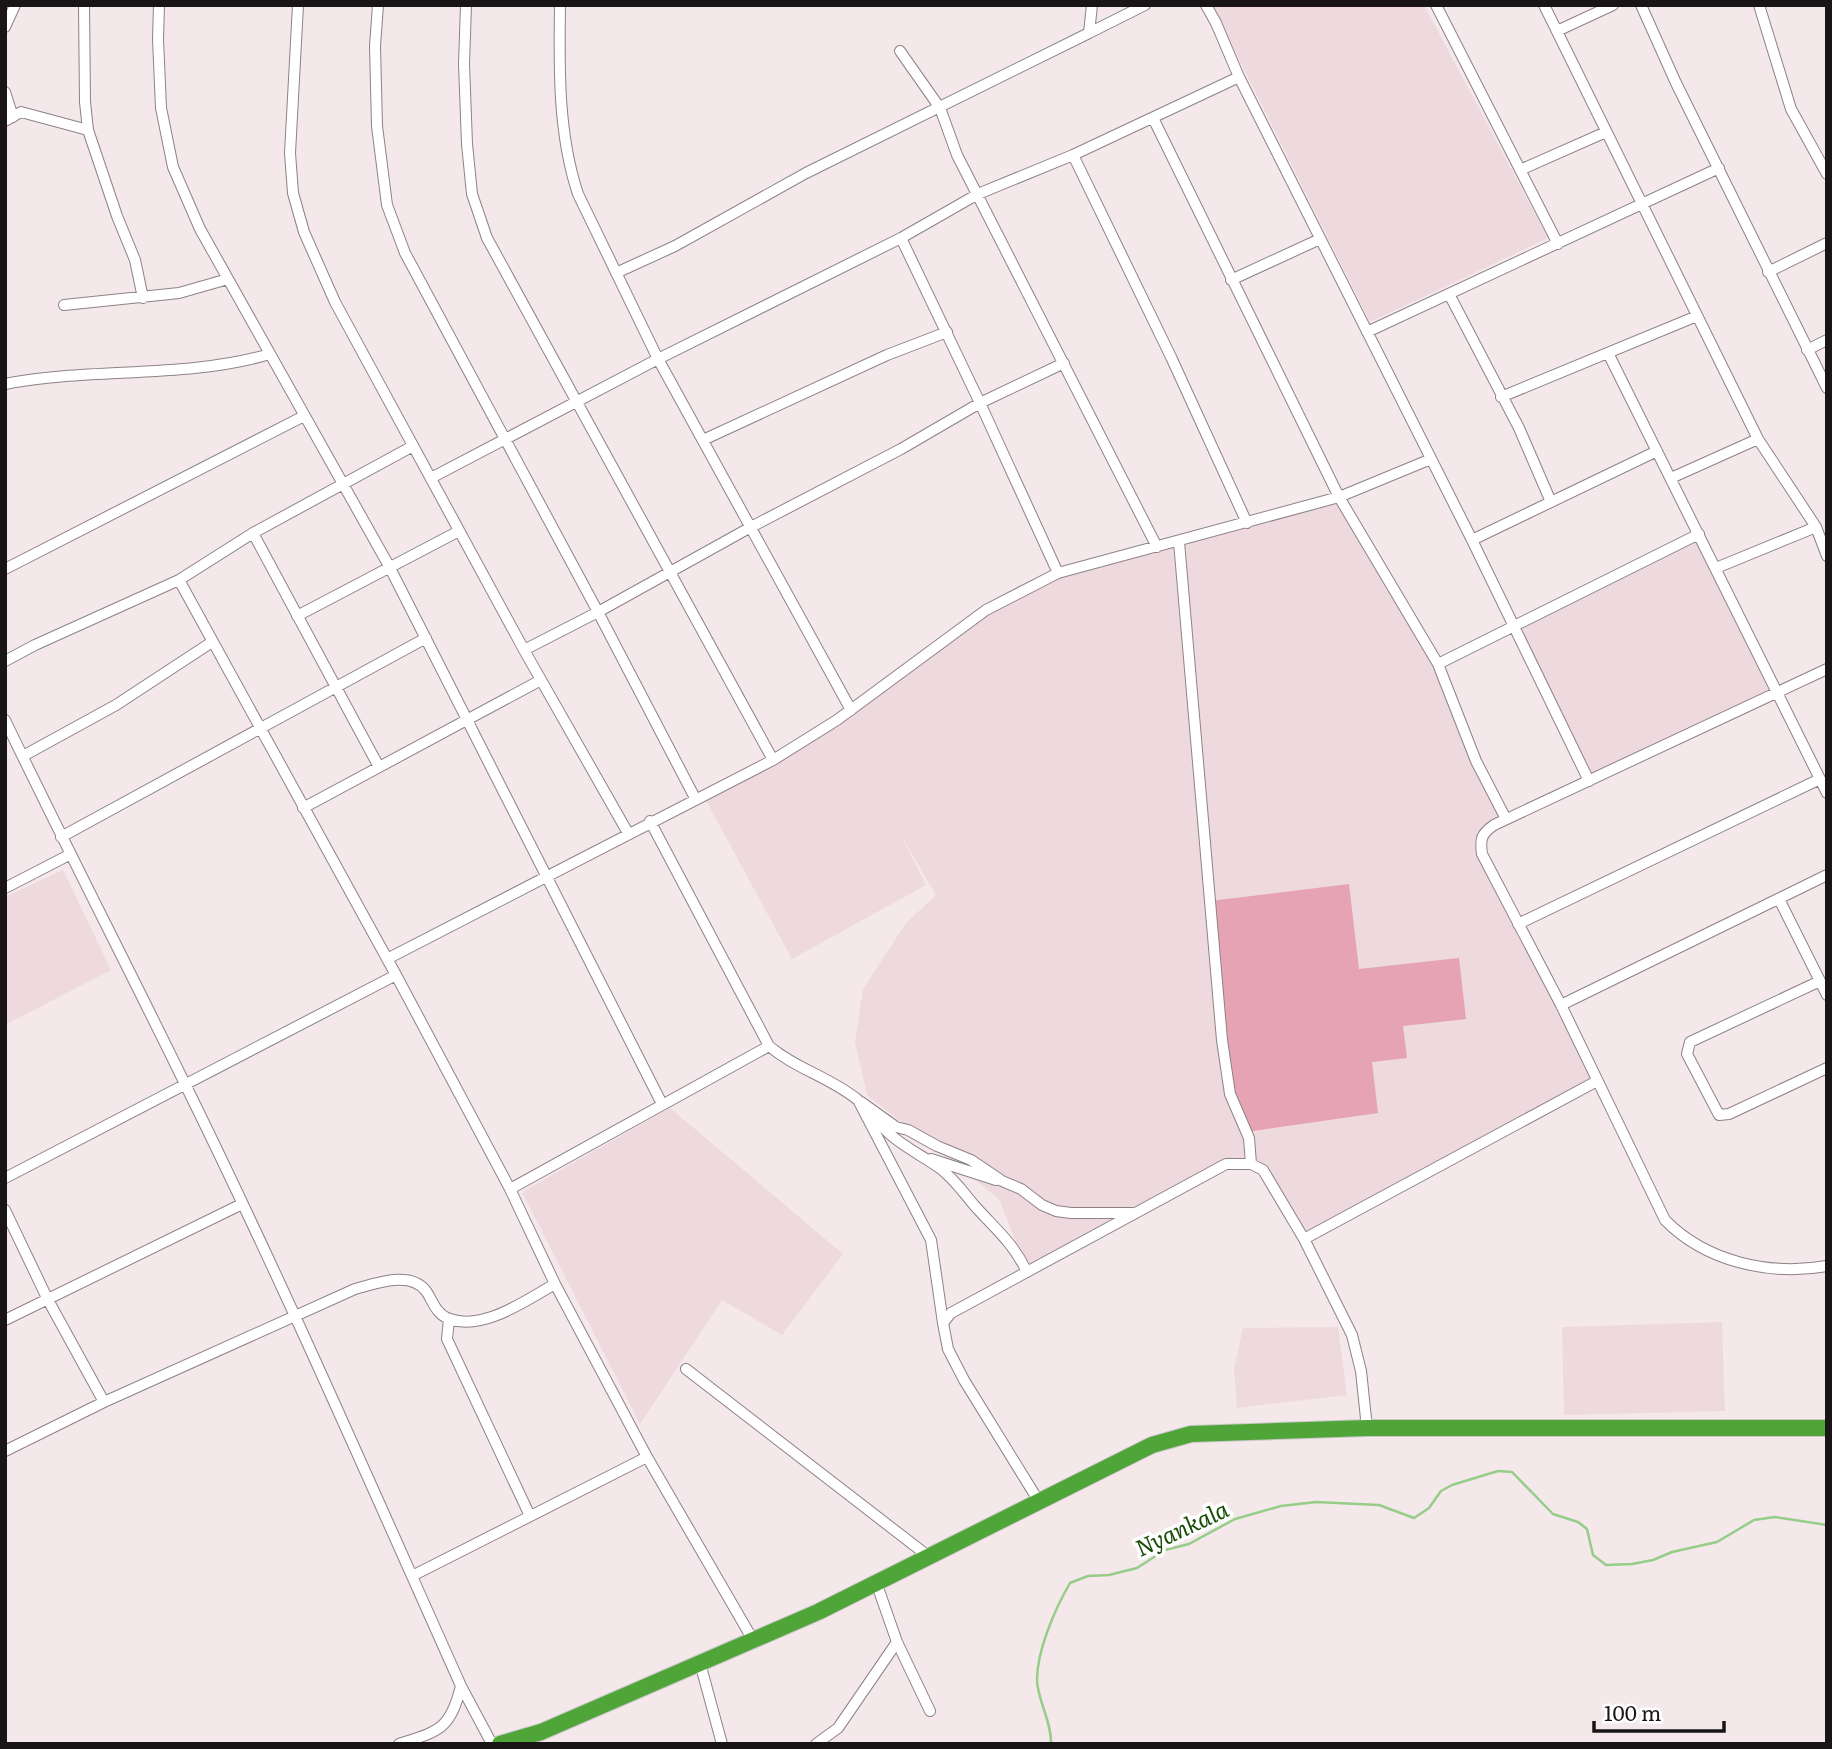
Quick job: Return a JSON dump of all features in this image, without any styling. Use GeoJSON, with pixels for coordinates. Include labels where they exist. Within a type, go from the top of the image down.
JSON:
{"type":"FeatureCollection","features":[{"type":"Feature","properties":{"kind":"highway"},"geometry":{"type":"LineString","coordinates":[[509,1742],[541,1732],[753,1640],[1152,1445],[1191,1434],[1367,1428],[1827,1428]]}},
{"type":"Feature","properties":{"kind":"street"},"geometry":{"type":"LineString","coordinates":[[5,27],[15,5]]}},
{"type":"Feature","properties":{"kind":"street"},"geometry":{"type":"LineString","coordinates":[[84,5],[85,102],[88,130],[135,260],[143,298]]}},
{"type":"Feature","properties":{"kind":"street"},"geometry":{"type":"LineString","coordinates":[[159,5],[161,107],[173,167],[200,229],[389,566],[662,1104]]}},
{"type":"Feature","properties":{"kind":"street"},"geometry":{"type":"LineString","coordinates":[[298,5],[290,153],[293,193],[304,232],[335,302],[524,650],[628,833]]}},
{"type":"Feature","properties":{"kind":"street"},"geometry":{"type":"LineString","coordinates":[[378,5],[375,46],[377,125],[387,205],[405,253],[695,798]]}},
{"type":"Feature","properties":{"kind":"street"},"geometry":{"type":"LineString","coordinates":[[466,5],[464,64],[472,194],[487,237],[772,760]]}},
{"type":"Feature","properties":{"kind":"street"},"geometry":{"type":"LineString","coordinates":[[560,5],[561,100],[570,172],[578,194],[658,359],[851,709]]}},
{"type":"Feature","properties":{"kind":"street"},"geometry":{"type":"LineString","coordinates":[[1090,33],[1092,5]]}},
{"type":"Feature","properties":{"kind":"street"},"geometry":{"type":"LineString","coordinates":[[616,273],[675,246],[806,173],[1145,5]]}},
{"type":"Feature","properties":{"kind":"street"},"geometry":{"type":"LineString","coordinates":[[1206,5],[1239,77],[1472,540],[1588,781]]}},
{"type":"Feature","properties":{"kind":"street"},"geometry":{"type":"LineString","coordinates":[[1436,5],[1558,244]]}},
{"type":"Feature","properties":{"kind":"street"},"geometry":{"type":"LineString","coordinates":[[1544,5],[1758,439],[1816,527],[1827,556]]}},
{"type":"Feature","properties":{"kind":"street"},"geometry":{"type":"LineString","coordinates":[[1557,31],[1613,5]]}},
{"type":"Feature","properties":{"kind":"street"},"geometry":{"type":"LineString","coordinates":[[1641,5],[1676,83],[1827,388]]}},
{"type":"Feature","properties":{"kind":"street"},"geometry":{"type":"LineString","coordinates":[[1759,5],[1791,109],[1827,174]]}},
{"type":"Feature","properties":{"kind":"street"},"geometry":{"type":"LineString","coordinates":[[900,51],[940,108],[957,155],[1157,547]]}},
{"type":"Feature","properties":{"kind":"street"},"geometry":{"type":"LineString","coordinates":[[431,478],[658,359],[901,238],[978,194],[1073,155],[1239,77]]}},
{"type":"Feature","properties":{"kind":"street"},"geometry":{"type":"LineString","coordinates":[[5,92],[9,119],[21,112],[88,130]]}},
{"type":"Feature","properties":{"kind":"street"},"geometry":{"type":"LineString","coordinates":[[1153,118],[1339,497],[1438,664],[1476,761],[1506,819]]}},
{"type":"Feature","properties":{"kind":"street"},"geometry":{"type":"LineString","coordinates":[[1520,170],[1606,132]]}},
{"type":"Feature","properties":{"kind":"street"},"geometry":{"type":"LineString","coordinates":[[1073,155],[1171,356],[1247,523]]}},
{"type":"Feature","properties":{"kind":"street"},"geometry":{"type":"LineString","coordinates":[[1367,332],[1719,168]]}},
{"type":"Feature","properties":{"kind":"street"},"geometry":{"type":"LineString","coordinates":[[901,238],[1058,573]]}},
{"type":"Feature","properties":{"kind":"street"},"geometry":{"type":"LineString","coordinates":[[1231,280],[1320,239]]}},
{"type":"Feature","properties":{"kind":"street"},"geometry":{"type":"LineString","coordinates":[[1768,272],[1827,243]]}},
{"type":"Feature","properties":{"kind":"street"},"geometry":{"type":"LineString","coordinates":[[64,305],[179,293],[228,279]]}},
{"type":"Feature","properties":{"kind":"street"},"geometry":{"type":"LineString","coordinates":[[1450,294],[1519,428],[1551,502]]}},
{"type":"Feature","properties":{"kind":"street"},"geometry":{"type":"LineString","coordinates":[[1501,397],[1697,316]]}},
{"type":"Feature","properties":{"kind":"street"},"geometry":{"type":"LineString","coordinates":[[703,440],[887,355],[947,332]]}},
{"type":"Feature","properties":{"kind":"street"},"geometry":{"type":"LineString","coordinates":[[1807,350],[1827,340]]}},
{"type":"Feature","properties":{"kind":"street"},"geometry":{"type":"LineString","coordinates":[[1608,353],[1827,793]]}},
{"type":"Feature","properties":{"kind":"street"},"geometry":{"type":"LineString","coordinates":[[5,384],[36,378],[215,367],[270,354]]}},
{"type":"Feature","properties":{"kind":"street"},"geometry":{"type":"LineString","coordinates":[[524,650],[901,449],[980,403],[1064,363]]}},
{"type":"Feature","properties":{"kind":"street"},"geometry":{"type":"LineString","coordinates":[[5,569],[304,416]]}},
{"type":"Feature","properties":{"kind":"street"},"geometry":{"type":"LineString","coordinates":[[1671,478],[1758,439]]}},
{"type":"Feature","properties":{"kind":"street"},"geometry":{"type":"LineString","coordinates":[[5,661],[179,580],[253,533],[413,446]]}},
{"type":"Feature","properties":{"kind":"street"},"geometry":{"type":"LineString","coordinates":[[1472,540],[1657,451]]}},
{"type":"Feature","properties":{"kind":"street"},"geometry":{"type":"LineString","coordinates":[[387,959],[772,760],[838,720],[986,610],[1058,573],[1339,497],[1431,459]]}},
{"type":"Feature","properties":{"kind":"street"},"geometry":{"type":"LineString","coordinates":[[1716,568],[1816,527]]}},
{"type":"Feature","properties":{"kind":"street"},"geometry":{"type":"LineString","coordinates":[[297,616],[459,531]]}},
{"type":"Feature","properties":{"kind":"street"},"geometry":{"type":"LineString","coordinates":[[253,533],[379,768]]}},
{"type":"Feature","properties":{"kind":"street"},"geometry":{"type":"LineString","coordinates":[[1438,664],[1699,534]]}},
{"type":"Feature","properties":{"kind":"street"},"geometry":{"type":"LineString","coordinates":[[1179,541],[1222,1040],[1230,1094],[1249,1138],[1251,1164]]}},
{"type":"Feature","properties":{"kind":"street"},"geometry":{"type":"LineString","coordinates":[[179,580],[396,975],[510,1189],[555,1284],[647,1457],[753,1640]]}},
{"type":"Feature","properties":{"kind":"street"},"geometry":{"type":"LineString","coordinates":[[61,837],[426,638]]}},
{"type":"Feature","properties":{"kind":"street"},"geometry":{"type":"LineString","coordinates":[[23,757],[116,705],[212,642]]}},
{"type":"Feature","properties":{"kind":"street"},"geometry":{"type":"LineString","coordinates":[[1827,669],[1506,819],[1483,833],[1480,841],[1482,854],[1561,1005],[1665,1220],[1679,1235],[1722,1258],[1764,1268],[1827,1266]]}},
{"type":"Feature","properties":{"kind":"street"},"geometry":{"type":"LineString","coordinates":[[303,808],[541,680]]}},
{"type":"Feature","properties":{"kind":"street"},"geometry":{"type":"LineString","coordinates":[[5,720],[69,855],[186,1086],[294,1315],[461,1686],[492,1744]]}},
{"type":"Feature","properties":{"kind":"street"},"geometry":{"type":"LineString","coordinates":[[1518,924],[1820,779]]}},
{"type":"Feature","properties":{"kind":"street"},"geometry":{"type":"LineString","coordinates":[[650,821],[769,1046],[783,1058],[839,1084],[896,1127],[971,1160],[1002,1181]]}},
{"type":"Feature","properties":{"kind":"street"},"geometry":{"type":"LineString","coordinates":[[5,888],[69,855]]}},
{"type":"Feature","properties":{"kind":"street"},"geometry":{"type":"LineString","coordinates":[[1561,1005],[1827,876]]}},
{"type":"Feature","properties":{"kind":"street"},"geometry":{"type":"LineString","coordinates":[[1779,899],[1827,995]]}},
{"type":"Feature","properties":{"kind":"street"},"geometry":{"type":"LineString","coordinates":[[5,1178],[396,975]]}},
{"type":"Feature","properties":{"kind":"street"},"geometry":{"type":"LineString","coordinates":[[1820,981],[1689,1042],[1687,1054],[1719,1115],[1729,1114],[1827,1068]]}},
{"type":"Feature","properties":{"kind":"street"},"geometry":{"type":"LineString","coordinates":[[510,1189],[769,1046]]}},
{"type":"Feature","properties":{"kind":"street"},"geometry":{"type":"LineString","coordinates":[[1304,1239],[1597,1081]]}},
{"type":"Feature","properties":{"kind":"street"},"geometry":{"type":"LineString","coordinates":[[863,1103],[896,1139],[943,1170],[1000,1229],[1016,1250],[1027,1272]]}},
{"type":"Feature","properties":{"kind":"street"},"geometry":{"type":"LineString","coordinates":[[863,1103],[931,1240],[948,1349],[964,1380],[1038,1500]]}},
{"type":"Feature","properties":{"kind":"street"},"geometry":{"type":"LineString","coordinates":[[922,1157],[1002,1181],[1021,1189],[1041,1206],[1056,1211],[1122,1214],[1139,1211]]}},
{"type":"Feature","properties":{"kind":"street"},"geometry":{"type":"LineString","coordinates":[[943,1323],[951,1313],[1226,1164],[1251,1164],[1264,1171],[1304,1239],[1352,1335],[1362,1371],[1367,1428]]}},
{"type":"Feature","properties":{"kind":"street"},"geometry":{"type":"LineString","coordinates":[[5,1320],[242,1204]]}},
{"type":"Feature","properties":{"kind":"street"},"geometry":{"type":"LineString","coordinates":[[5,1210],[48,1300],[104,1402]]}},
{"type":"Feature","properties":{"kind":"street"},"geometry":{"type":"LineString","coordinates":[[5,1451],[104,1402],[355,1289],[389,1280],[413,1282],[425,1290],[435,1308],[449,1319],[482,1321],[499,1315],[555,1284]]}},
{"type":"Feature","properties":{"kind":"street"},"geometry":{"type":"LineString","coordinates":[[449,1319],[447,1339],[530,1516]]}},
{"type":"Feature","properties":{"kind":"street"},"geometry":{"type":"LineString","coordinates":[[685,1370],[928,1556]]}},
{"type":"Feature","properties":{"kind":"street"},"geometry":{"type":"LineString","coordinates":[[412,1576],[647,1457]]}},
{"type":"Feature","properties":{"kind":"street"},"geometry":{"type":"LineString","coordinates":[[876,1582],[897,1642],[930,1711]]}},
{"type":"Feature","properties":{"kind":"street"},"geometry":{"type":"LineString","coordinates":[[817,1744],[838,1728],[897,1642]]}},
{"type":"Feature","properties":{"kind":"street"},"geometry":{"type":"LineString","coordinates":[[700,1663],[722,1744]]}},
{"type":"Feature","properties":{"kind":"street"},"geometry":{"type":"LineString","coordinates":[[399,1744],[437,1730],[447,1723],[457,1703],[461,1686]]}},
{"type":"Feature","properties":{"kind":"shaded area"},"geometry":{"type":"Polygon","coordinates":[[[1212,5],[1424,5],[1548,238],[1370,322],[1212,5]]]}},
{"type":"Feature","properties":{"kind":"shaded area"},"geometry":{"type":"Polygon","coordinates":[[[1339,497],[1438,664],[1507,820],[1481,841],[1597,1081],[1305,1239],[1264,1171],[1227,1164],[1028,1272],[999,1199],[867,1095],[855,1042],[863,989],[906,923],[936,895],[899,832],[926,885],[792,959],[703,795],[772,760],[987,611],[1059,574],[1339,497]]]}},
{"type":"Feature","properties":{"kind":"shaded area"},"geometry":{"type":"Polygon","coordinates":[[[1699,536],[1774,691],[1589,779],[1516,630],[1699,536]]]}},
{"type":"Feature","properties":{"kind":"shaded area"},"geometry":{"type":"Polygon","coordinates":[[[63,870],[111,970],[5,1025],[5,897],[63,870]]]}},
{"type":"Feature","properties":{"kind":"shaded area"},"geometry":{"type":"Polygon","coordinates":[[[1349,884],[1359,969],[1459,958],[1466,1019],[1403,1026],[1407,1058],[1372,1062],[1378,1113],[1246,1132],[1232,1098],[1210,901],[1349,884]]]}},
{"type":"Feature","properties":{"kind":"shaded area"},"geometry":{"type":"Polygon","coordinates":[[[670,1108],[843,1254],[782,1335],[722,1300],[640,1424],[522,1192],[670,1108]]]}},
{"type":"Feature","properties":{"kind":"shaded area"},"geometry":{"type":"Polygon","coordinates":[[[1722,1322],[1725,1411],[1564,1415],[1562,1327],[1722,1322]]]}},
{"type":"Feature","properties":{"kind":"shaded area"},"geometry":{"type":"Polygon","coordinates":[[[1338,1327],[1347,1395],[1237,1408],[1234,1369],[1243,1328],[1338,1327]]]}},
{"type":"Feature","properties":{"kind":"waterway","name":"Nyankala"},"geometry":{"type":"LineString","coordinates":[[1051,1744],[1038,1687],[1038,1668],[1048,1630],[1070,1583],[1088,1576],[1109,1575],[1137,1568],[1165,1550],[1189,1544],[1235,1519],[1281,1506],[1316,1502],[1379,1505],[1414,1518],[1429,1508],[1441,1491],[1452,1485],[1498,1471],[1512,1472],[1553,1514],[1578,1522],[1587,1529],[1593,1555],[1606,1565],[1653,1560],[1672,1552],[1717,1542],[1754,1520],[1775,1517],[1827,1525]]}}]}
